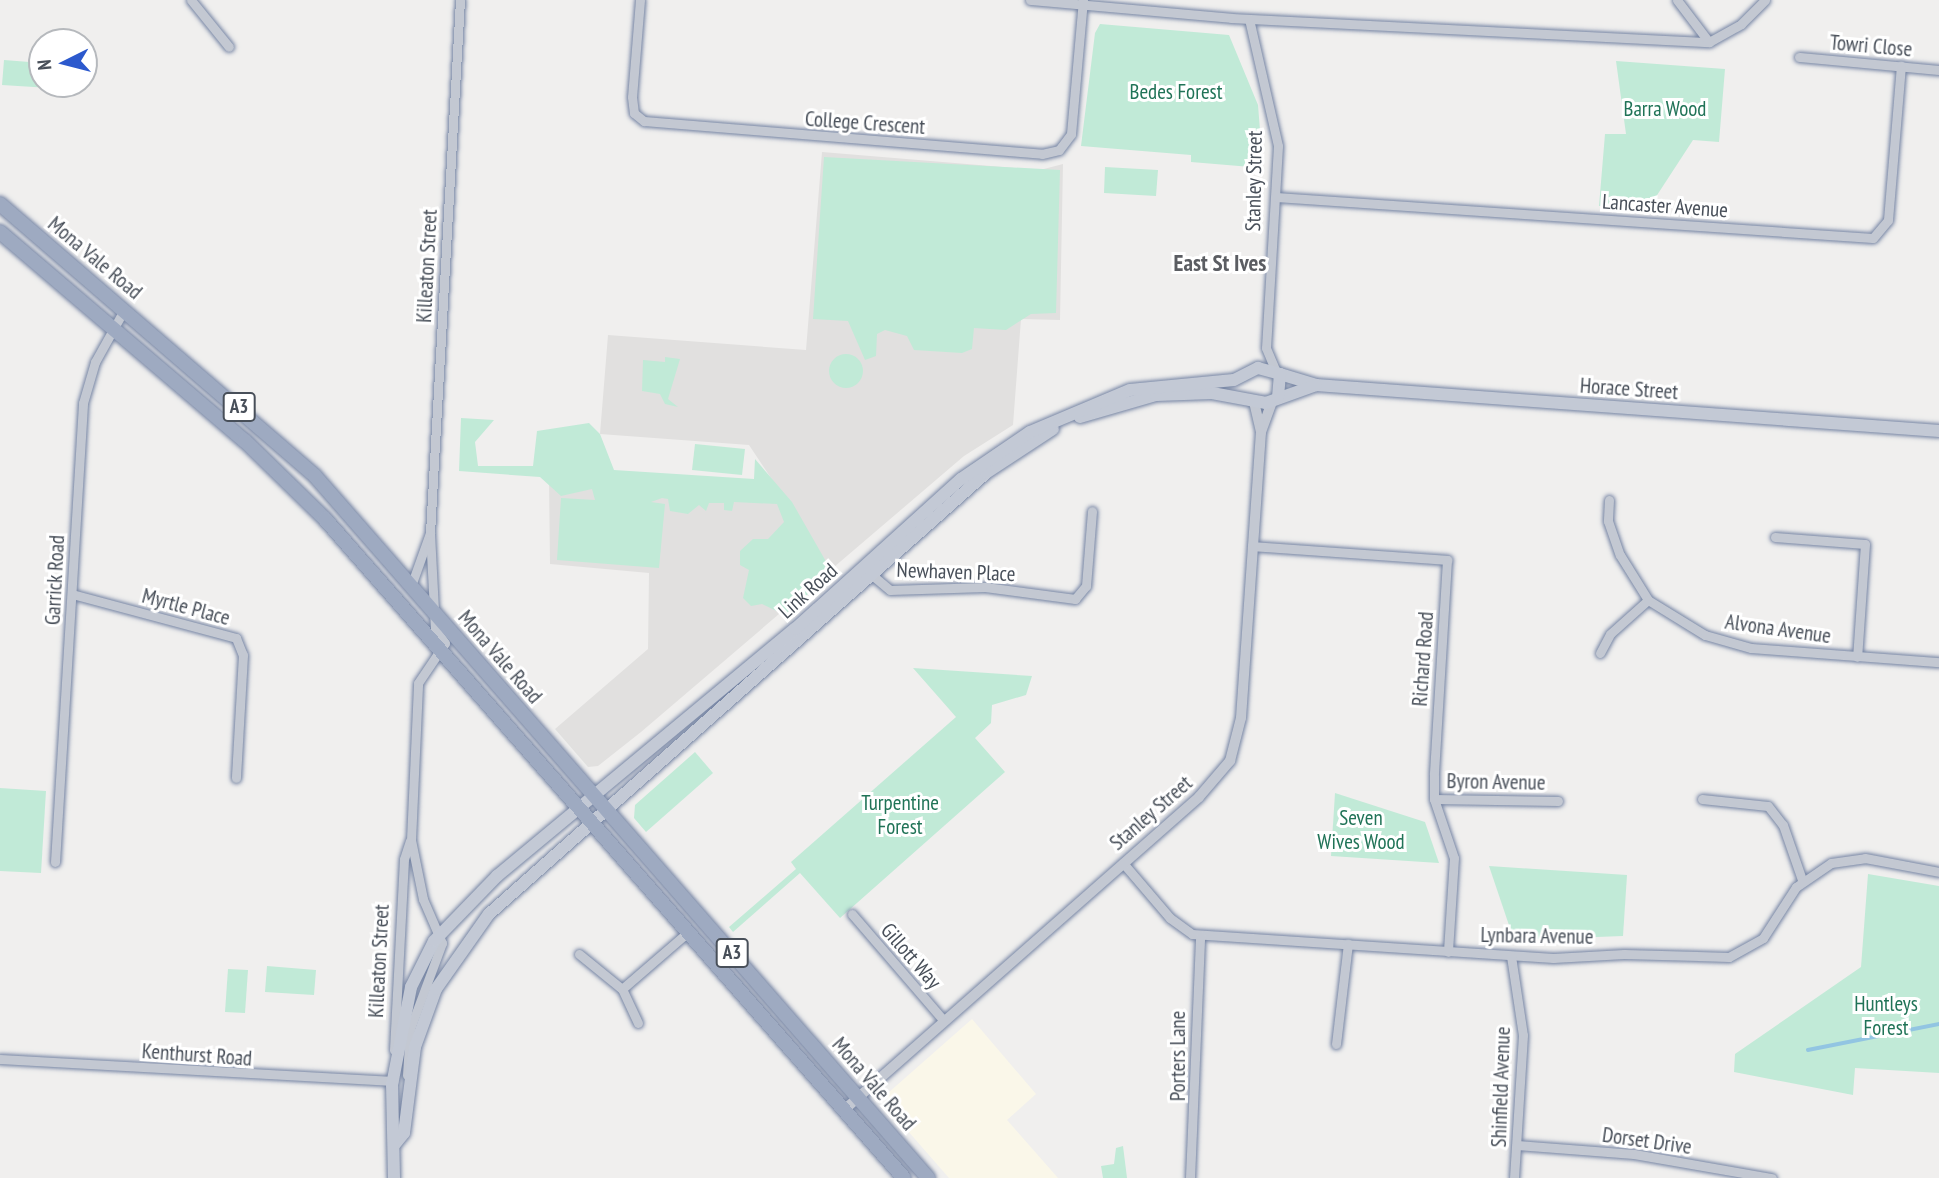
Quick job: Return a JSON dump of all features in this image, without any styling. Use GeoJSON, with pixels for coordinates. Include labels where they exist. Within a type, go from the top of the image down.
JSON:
{"type":"FeatureCollection","features":[{"type":"Feature","properties":{"kind":"highway","name":"Mona Vale Road"},"geometry":{"type":"LineString","coordinates":[[0,204],[314,476],[928,1178]]}},
{"type":"Feature","properties":{"kind":"highway","name":"Mona Vale Road"},"geometry":{"type":"LineString","coordinates":[[0,232],[284,476],[904,1178]]}},
{"type":"Feature","properties":{"kind":"main road","name":"Horace Street"},"geometry":{"type":"LineString","coordinates":[[1251,372],[1278,373],[1316,385],[1939,431]]}},
{"type":"Feature","properties":{"kind":"main road"},"geometry":{"type":"LineString","coordinates":[[1251,372],[1251,400]]}},
{"type":"Feature","properties":{"kind":"main road","name":"Link Road"},"geometry":{"type":"LineString","coordinates":[[440,933],[497,876],[595,797],[992,456],[1104,398],[1150,385],[1214,383],[1251,372]]}},
{"type":"Feature","properties":{"kind":"main road"},"geometry":{"type":"LineString","coordinates":[[1275,400],[1278,373]]}},
{"type":"Feature","properties":{"kind":"main road","name":"Horace Street"},"geometry":{"type":"LineString","coordinates":[[1275,400],[1316,385]]}},
{"type":"Feature","properties":{"kind":"main road","name":"Link Road"},"geometry":{"type":"LineString","coordinates":[[456,955],[489,914],[986,473],[1054,429],[1156,395],[1212,393],[1251,400],[1275,400]]}},
{"type":"Feature","properties":{"kind":"main road","name":"Killeaton Street"},"geometry":{"type":"LineString","coordinates":[[394,1178],[396,1144],[389,1131],[392,1085],[405,1005],[440,933]]}},
{"type":"Feature","properties":{"kind":"main road","name":"Killeaton Street"},"geometry":{"type":"LineString","coordinates":[[396,1144],[404,1133],[408,1087],[425,1017],[456,955]]}},
{"type":"Feature","properties":{"kind":"street"},"geometry":{"type":"LineString","coordinates":[[191,0],[229,47]]}},
{"type":"Feature","properties":{"kind":"street","name":"Killeaton Street"},"geometry":{"type":"LineString","coordinates":[[408,1087],[410,1029],[440,951],[440,933],[424,899],[411,840],[418,683],[445,643],[434,613],[430,533],[460,0]]}},
{"type":"Feature","properties":{"kind":"street","name":"College Crescent"},"geometry":{"type":"LineString","coordinates":[[640,0],[632,97],[634,113],[644,121],[1042,154],[1059,150],[1072,134],[1083,2]]}},
{"type":"Feature","properties":{"kind":"street"},"geometry":{"type":"LineString","coordinates":[[1030,0],[1083,2],[1249,19],[1709,42],[1741,24],[1765,0]]}},
{"type":"Feature","properties":{"kind":"street"},"geometry":{"type":"LineString","coordinates":[[1677,0],[1709,42]]}},
{"type":"Feature","properties":{"kind":"street","name":"Stanley Street"},"geometry":{"type":"LineString","coordinates":[[1249,19],[1274,111],[1276,197],[1266,348],[1251,372]]}},
{"type":"Feature","properties":{"kind":"street","name":"Towri Close"},"geometry":{"type":"LineString","coordinates":[[1799,57],[1939,70]]}},
{"type":"Feature","properties":{"kind":"street","name":"Lancaster Avenue"},"geometry":{"type":"LineString","coordinates":[[1276,197],[1873,237],[1888,220],[1900,66]]}},
{"type":"Feature","properties":{"kind":"street","name":"Garrick Road"},"geometry":{"type":"LineString","coordinates":[[55,862],[83,403],[112,328],[124,310]]}},
{"type":"Feature","properties":{"kind":"street","name":"Stanley Street"},"geometry":{"type":"LineString","coordinates":[[1266,348],[1278,373]]}},
{"type":"Feature","properties":{"kind":"street","name":"Stanley Street"},"geometry":{"type":"LineString","coordinates":[[1251,400],[1261,432]]}},
{"type":"Feature","properties":{"kind":"street","name":"Stanley Street"},"geometry":{"type":"LineString","coordinates":[[844,1110],[1199,797],[1236,748],[1261,432],[1275,400]]}},
{"type":"Feature","properties":{"kind":"street","name":"Alvona Avenue"},"geometry":{"type":"LineString","coordinates":[[1609,500],[1608,521],[1620,555],[1648,600],[1724,643],[1857,657],[1939,662]]}},
{"type":"Feature","properties":{"kind":"street","name":"Newhaven Place"},"geometry":{"type":"LineString","coordinates":[[872,575],[890,590],[985,587],[1075,599],[1086,586],[1092,511]]}},
{"type":"Feature","properties":{"kind":"street","name":"Killeaton Street"},"geometry":{"type":"LineString","coordinates":[[411,586],[430,533]]}},
{"type":"Feature","properties":{"kind":"street"},"geometry":{"type":"LineString","coordinates":[[1775,537],[1865,544],[1857,657]]}},
{"type":"Feature","properties":{"kind":"street","name":"Richard Road"},"geometry":{"type":"LineString","coordinates":[[1252,546],[1447,560],[1434,799],[1454,858],[1448,952]]}},
{"type":"Feature","properties":{"kind":"street","name":"Myrtle Place"},"geometry":{"type":"LineString","coordinates":[[72,594],[236,638],[243,655],[236,778]]}},
{"type":"Feature","properties":{"kind":"street"},"geometry":{"type":"LineString","coordinates":[[1600,653],[1610,634],[1648,600]]}},
{"type":"Feature","properties":{"kind":"street","name":"Byron Avenue"},"geometry":{"type":"LineString","coordinates":[[1434,799],[1558,801]]}},
{"type":"Feature","properties":{"kind":"street"},"geometry":{"type":"LineString","coordinates":[[1702,799],[1768,807],[1783,825],[1802,880]]}},
{"type":"Feature","properties":{"kind":"street","name":"Killeaton Street"},"geometry":{"type":"LineString","coordinates":[[392,1085],[404,859],[411,840]]}},
{"type":"Feature","properties":{"kind":"street","name":"Lynbara Avenue"},"geometry":{"type":"LineString","coordinates":[[1123,863],[1170,918],[1200,935],[1511,956],[1730,957],[1763,938],[1802,880],[1831,863],[1857,857],[1939,872]]}},
{"type":"Feature","properties":{"kind":"street","name":"Gillott Way"},"geometry":{"type":"LineString","coordinates":[[852,914],[944,1021]]}},
{"type":"Feature","properties":{"kind":"street"},"geometry":{"type":"LineString","coordinates":[[622,989],[688,932]]}},
{"type":"Feature","properties":{"kind":"street","name":"Porters Lane"},"geometry":{"type":"LineString","coordinates":[[1190,1178],[1200,935]]}},
{"type":"Feature","properties":{"kind":"street"},"geometry":{"type":"LineString","coordinates":[[1336,1044],[1348,944]]}},
{"type":"Feature","properties":{"kind":"street"},"geometry":{"type":"LineString","coordinates":[[579,954],[622,989],[638,1023]]}},
{"type":"Feature","properties":{"kind":"street","name":"Shinfield Avenue"},"geometry":{"type":"LineString","coordinates":[[1511,956],[1523,1035],[1514,1178]]}},
{"type":"Feature","properties":{"kind":"street","name":"Kenthurst Road"},"geometry":{"type":"LineString","coordinates":[[0,1059],[392,1085]]}},
{"type":"Feature","properties":{"kind":"street","name":"Dorset Drive"},"geometry":{"type":"LineString","coordinates":[[1517,1145],[1634,1154],[1772,1178]]}},
{"type":"Feature","properties":{"kind":"shaded area"},"geometry":{"type":"Polygon","coordinates":[[[822,152],[1040,170],[1063,164],[1060,320],[1021,319],[1013,425],[964,456],[641,732],[598,766],[588,767],[555,729],[648,649],[649,573],[550,564],[549,479],[783,496],[749,445],[600,434],[608,335],[806,350],[822,152]]]}},
{"type":"Feature","properties":{"kind":"shaded area"},"geometry":{"type":"Polygon","coordinates":[[[972,1019],[1036,1094],[1007,1120],[1058,1178],[949,1178],[887,1107],[888,1093],[972,1019]]]}},
{"type":"Feature","properties":{"kind":"green space","name":"Bedes Forest"},"geometry":{"type":"Polygon","coordinates":[[[1100,24],[1229,35],[1258,105],[1263,168],[1191,162],[1191,155],[1081,146],[1095,33],[1100,24]]]}},
{"type":"Feature","properties":{"kind":"green space"},"geometry":{"type":"Polygon","coordinates":[[[4,60],[28,62],[28,87],[2,85],[4,60]]]}},
{"type":"Feature","properties":{"kind":"green space","name":"Barra Wood"},"geometry":{"type":"Polygon","coordinates":[[[1616,61],[1725,69],[1719,142],[1693,140],[1648,209],[1599,206],[1605,134],[1626,134],[1616,61]]]}},
{"type":"Feature","properties":{"kind":"green space"},"geometry":{"type":"Polygon","coordinates":[[[824,157],[1060,170],[1056,313],[1031,314],[1006,330],[974,328],[972,349],[962,353],[914,350],[907,336],[885,330],[877,334],[876,356],[865,360],[848,321],[813,319],[824,157]]]}},
{"type":"Feature","properties":{"kind":"green space"},"geometry":{"type":"Polygon","coordinates":[[[1105,167],[1158,170],[1156,196],[1104,193],[1105,167]]]}},
{"type":"Feature","properties":{"kind":"green space"},"geometry":{"type":"Polygon","coordinates":[[[846,354],[858,359],[863,371],[858,383],[846,388],[834,383],[829,371],[834,359],[846,354]]]}},
{"type":"Feature","properties":{"kind":"green space"},"geometry":{"type":"Polygon","coordinates":[[[665,357],[680,359],[668,399],[678,407],[665,404],[660,394],[642,391],[643,360],[665,362],[665,357]]]}},
{"type":"Feature","properties":{"kind":"green space"},"geometry":{"type":"Polygon","coordinates":[[[461,418],[494,420],[475,442],[478,466],[533,466],[537,431],[589,423],[600,434],[614,470],[754,479],[755,459],[792,502],[832,572],[785,615],[762,604],[751,606],[743,598],[749,570],[740,565],[740,551],[753,539],[768,539],[784,522],[777,504],[734,502],[732,511],[724,510],[724,503],[709,503],[706,511],[699,505],[688,514],[670,511],[668,499],[662,498],[651,502],[665,504],[659,568],[557,560],[561,498],[595,500],[592,489],[561,496],[540,477],[459,471],[461,418]]]}},
{"type":"Feature","properties":{"kind":"green space"},"geometry":{"type":"Polygon","coordinates":[[[695,444],[745,449],[742,475],[692,470],[695,444]]]}},
{"type":"Feature","properties":{"kind":"green space","name":"Turpentine Forest"},"geometry":{"type":"Polygon","coordinates":[[[913,668],[1032,676],[1026,695],[992,705],[991,723],[975,738],[1005,772],[840,918],[800,873],[733,932],[729,927],[796,869],[791,862],[956,717],[913,668]]]}},
{"type":"Feature","properties":{"kind":"green space"},"geometry":{"type":"Polygon","coordinates":[[[695,752],[713,773],[646,832],[634,818],[635,805],[695,752]]]}},
{"type":"Feature","properties":{"kind":"green space"},"geometry":{"type":"Polygon","coordinates":[[[0,788],[46,791],[41,873],[0,871],[0,788]]]}},
{"type":"Feature","properties":{"kind":"green space","name":"Seven Wives Wood"},"geometry":{"type":"Polygon","coordinates":[[[1335,793],[1425,822],[1439,863],[1331,856],[1335,793]]]}},
{"type":"Feature","properties":{"kind":"green space"},"geometry":{"type":"Polygon","coordinates":[[[1489,866],[1627,875],[1623,936],[1514,940],[1489,866]]]}},
{"type":"Feature","properties":{"kind":"green space","name":"Huntleys Forest"},"geometry":{"type":"Polygon","coordinates":[[[1868,874],[1939,886],[1939,1073],[1855,1068],[1853,1095],[1734,1072],[1735,1054],[1861,967],[1868,874]]]}},
{"type":"Feature","properties":{"kind":"green space"},"geometry":{"type":"Polygon","coordinates":[[[267,966],[316,970],[314,995],[265,992],[267,966]]]}},
{"type":"Feature","properties":{"kind":"green space"},"geometry":{"type":"Polygon","coordinates":[[[228,969],[248,970],[245,1013],[225,1012],[228,969]]]}},
{"type":"Feature","properties":{"kind":"green space"},"geometry":{"type":"Polygon","coordinates":[[[1123,1146],[1127,1178],[1103,1178],[1101,1166],[1114,1164],[1116,1148],[1123,1146]]]}},
{"type":"Feature","properties":{"kind":"waterway"},"geometry":{"type":"LineString","coordinates":[[1808,1050],[1939,1024]]}},
{"type":"Feature","properties":{"kind":"district","name":"East St Ives"},"geometry":{"type":"Point","coordinates":[1220,263]}}]}
